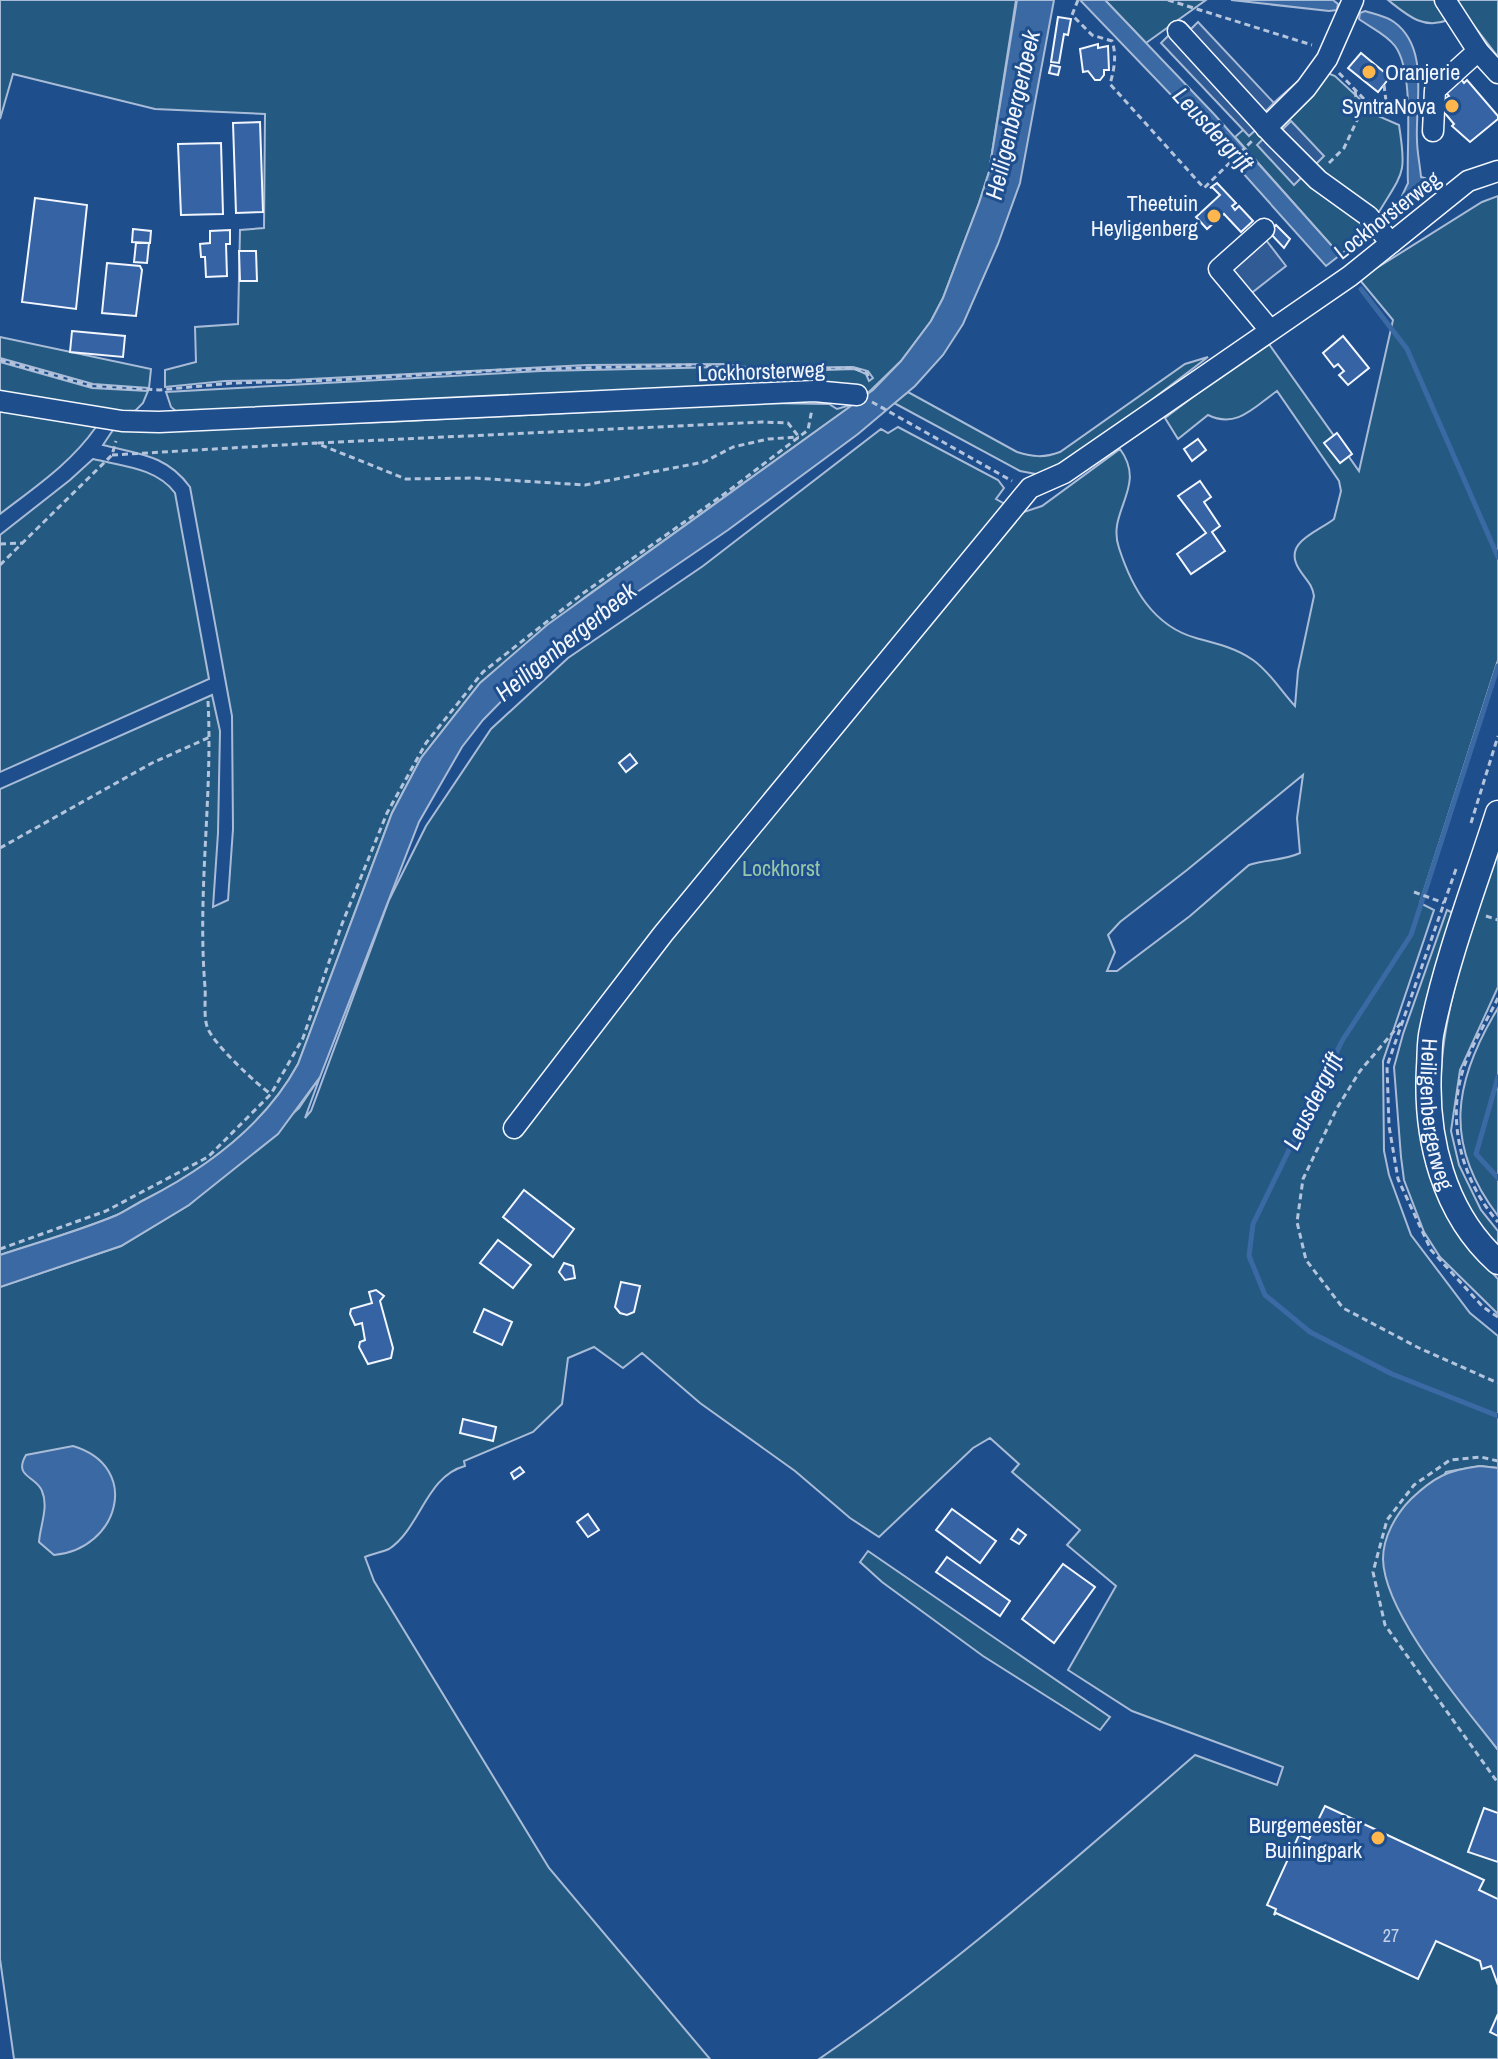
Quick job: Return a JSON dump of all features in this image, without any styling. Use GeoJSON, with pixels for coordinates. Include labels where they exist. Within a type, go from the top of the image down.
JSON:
{"type":"FeatureCollection","features":[{"type":"Feature","properties":{"kind":"main road","name":"Heiligenbergerweg"},"geometry":{"type":"LineString","coordinates":[[1498,813],[1431,1032],[1429,1115],[1441,1173],[1461,1220],[1498,1262]]}},
{"type":"Feature","properties":{"kind":"street"},"geometry":{"type":"LineString","coordinates":[[1266,128],[1306,88],[1324,62],[1353,0]]}},
{"type":"Feature","properties":{"kind":"street"},"geometry":{"type":"LineString","coordinates":[[1445,0],[1478,51],[1498,73]]}},
{"type":"Feature","properties":{"kind":"street"},"geometry":{"type":"LineString","coordinates":[[1178,31],[1315,177],[1368,216],[1391,243]]}},
{"type":"Feature","properties":{"kind":"street"},"geometry":{"type":"LineString","coordinates":[[1433,131],[1435,90],[1478,51]]}},
{"type":"Feature","properties":{"kind":"street","name":"Lockhorsterweg"},"geometry":{"type":"LineString","coordinates":[[1030,488],[1064,473],[1350,276],[1468,181],[1498,171]]}},
{"type":"Feature","properties":{"kind":"street"},"geometry":{"type":"LineString","coordinates":[[1264,229],[1219,269],[1270,330]]}},
{"type":"Feature","properties":{"kind":"street","name":"Lockhorsterweg"},"geometry":{"type":"LineString","coordinates":[[0,401],[122,421],[265,418],[814,391],[859,396]]}},
{"type":"Feature","properties":{"kind":"street"},"geometry":{"type":"LineString","coordinates":[[514,1128],[663,934],[1030,488]]}},
{"type":"Feature","properties":{"kind":"path"},"geometry":{"type":"LineString","coordinates":[[1078,0],[1072,15],[1092,35],[1112,41],[1114,45],[1115,67],[1110,84],[1204,188],[1247,146]]}},
{"type":"Feature","properties":{"kind":"path"},"geometry":{"type":"LineString","coordinates":[[1168,0],[1308,43],[1319,50],[1324,62],[1364,99],[1376,103],[1419,105]]}},
{"type":"Feature","properties":{"kind":"path"},"geometry":{"type":"LineString","coordinates":[[1384,85],[1386,102]]}},
{"type":"Feature","properties":{"kind":"path"},"geometry":{"type":"LineString","coordinates":[[1355,91],[1359,116]]}},
{"type":"Feature","properties":{"kind":"path"},"geometry":{"type":"LineString","coordinates":[[1315,177],[1344,148],[1359,116],[1376,103]]}},
{"type":"Feature","properties":{"kind":"path"},"geometry":{"type":"LineString","coordinates":[[0,360],[92,386],[159,390],[233,383],[503,370],[695,365],[751,370],[853,368],[861,369],[870,377],[869,387],[859,396],[1030,488]]}},
{"type":"Feature","properties":{"kind":"path"},"geometry":{"type":"LineString","coordinates":[[0,1249],[106,1211],[208,1157],[271,1094],[303,1038],[342,924],[387,813],[426,743],[483,672],[582,594],[727,492],[808,430],[814,391]]}},
{"type":"Feature","properties":{"kind":"path"},"geometry":{"type":"LineString","coordinates":[[0,565],[112,455],[122,421]]}},
{"type":"Feature","properties":{"kind":"path"},"geometry":{"type":"LineString","coordinates":[[112,455],[762,422],[788,423],[799,437]]}},
{"type":"Feature","properties":{"kind":"path"},"geometry":{"type":"LineString","coordinates":[[316,443],[406,479],[474,478],[585,485],[704,462],[733,447],[768,439],[799,437]]}},
{"type":"Feature","properties":{"kind":"path"},"geometry":{"type":"LineString","coordinates":[[0,544],[23,543]]}},
{"type":"Feature","properties":{"kind":"path"},"geometry":{"type":"LineString","coordinates":[[208,701],[210,737],[202,905],[208,1029],[252,1081],[271,1094]]}},
{"type":"Feature","properties":{"kind":"path"},"geometry":{"type":"LineString","coordinates":[[0,848],[152,763],[210,737]]}},
{"type":"Feature","properties":{"kind":"path"},"geometry":{"type":"LineString","coordinates":[[1414,892],[1433,899]]}},
{"type":"Feature","properties":{"kind":"path","name":"Heiligenbergerweg"},"geometry":{"type":"LineString","coordinates":[[1498,998],[1466,1062],[1458,1096],[1456,1128],[1464,1165],[1485,1208],[1498,1222]]}},
{"type":"Feature","properties":{"kind":"path"},"geometry":{"type":"LineString","coordinates":[[1403,1022],[1360,1071],[1337,1108],[1303,1179],[1297,1222],[1306,1260],[1343,1308],[1419,1348],[1498,1383]]}},
{"type":"Feature","properties":{"kind":"path"},"geometry":{"type":"LineString","coordinates":[[1498,1461],[1481,1457],[1450,1460],[1414,1485],[1387,1520],[1373,1572],[1385,1625],[1498,1783]]}},
{"type":"Feature","properties":{"kind":"green space"},"geometry":{"type":"Polygon","coordinates":[[[0,0],[1016,0],[989,172],[979,203],[943,298],[931,321],[901,361],[868,393],[854,387],[177,412],[171,407],[166,392],[541,371],[725,367],[762,372],[855,369],[866,374],[869,381],[873,378],[868,371],[853,367],[587,365],[225,381],[165,387],[165,370],[196,362],[195,327],[238,324],[240,230],[264,228],[265,114],[155,109],[13,74],[0,119],[0,0]]]}},
{"type":"Feature","properties":{"kind":"green space"},"geometry":{"type":"Polygon","coordinates":[[[1105,0],[1206,0],[1146,43],[1105,0]]]}},
{"type":"Feature","properties":{"kind":"green space"},"geometry":{"type":"Polygon","coordinates":[[[1388,0],[1444,0],[1448,20],[1423,22],[1388,0]]]}},
{"type":"Feature","properties":{"kind":"green space"},"geometry":{"type":"Polygon","coordinates":[[[1454,0],[1498,0],[1498,57],[1454,0]]]}},
{"type":"Feature","properties":{"kind":"green space"},"geometry":{"type":"Polygon","coordinates":[[[1325,72],[1335,76],[1378,116],[1399,125],[1403,154],[1398,180],[1379,212],[1380,224],[1340,255],[1235,137],[1304,76],[1325,72]]]}},
{"type":"Feature","properties":{"kind":"green space","name":"Lockhorst"},"geometry":{"type":"Polygon","coordinates":[[[1498,196],[1498,660],[1420,903],[1434,910],[1383,1061],[1384,1151],[1389,1175],[1411,1235],[1470,1313],[1498,1336],[1498,1468],[1480,1466],[1446,1472],[1386,1577],[1413,1635],[1498,1750],[1498,2059],[819,2059],[965,1951],[1195,1755],[1277,1785],[1283,1767],[1132,1711],[1068,1670],[1116,1586],[1067,1545],[1080,1530],[1012,1472],[1019,1464],[990,1438],[973,1448],[879,1537],[850,1518],[795,1471],[700,1403],[642,1353],[623,1368],[594,1347],[568,1358],[562,1404],[533,1432],[464,1461],[465,1466],[441,1480],[432,1491],[400,1540],[389,1549],[365,1557],[374,1581],[549,1868],[710,2059],[14,2059],[0,1959],[0,1287],[121,1246],[189,1205],[299,1108],[320,1077],[305,1118],[311,1111],[389,900],[426,826],[491,729],[568,658],[703,566],[881,429],[888,433],[898,427],[998,480],[1004,488],[996,499],[1021,513],[1042,506],[1120,449],[1130,475],[1116,535],[1130,577],[1146,604],[1181,632],[1233,649],[1253,660],[1295,706],[1298,671],[1314,596],[1295,560],[1295,552],[1304,539],[1334,519],[1341,491],[1339,481],[1277,391],[1237,418],[1218,419],[1208,415],[1178,439],[1165,418],[1269,344],[1359,471],[1393,320],[1359,279],[1482,202],[1498,196]],[[1303,775],[1120,922],[1108,935],[1115,952],[1107,971],[1117,971],[1190,916],[1249,865],[1300,853],[1297,818],[1303,775]]]}},
{"type":"Feature","properties":{"kind":"green space"},"geometry":{"type":"Polygon","coordinates":[[[0,337],[151,369],[149,388],[93,384],[0,358],[0,337]]]}},
{"type":"Feature","properties":{"kind":"green space"},"geometry":{"type":"Polygon","coordinates":[[[1208,357],[1066,465],[1041,475],[1020,471],[894,403],[908,392],[1017,452],[1033,456],[1049,455],[1060,452],[1185,364],[1208,357]]]}},
{"type":"Feature","properties":{"kind":"green space"},"geometry":{"type":"Polygon","coordinates":[[[0,362],[92,388],[148,391],[143,403],[132,414],[0,392],[0,362]]]}},
{"type":"Feature","properties":{"kind":"green space"},"geometry":{"type":"Polygon","coordinates":[[[766,403],[829,404],[837,409],[854,404],[585,597],[480,683],[421,758],[392,813],[298,1064],[269,1107],[211,1159],[124,1212],[0,1255],[0,789],[212,695],[220,731],[213,907],[228,900],[233,829],[232,716],[190,487],[162,462],[103,445],[113,430],[386,422],[766,403]]]}},
{"type":"Feature","properties":{"kind":"green space"},"geometry":{"type":"Polygon","coordinates":[[[0,409],[96,427],[63,464],[0,514],[0,409]]]}},
{"type":"Feature","properties":{"kind":"green space"},"geometry":{"type":"Polygon","coordinates":[[[93,459],[149,473],[175,493],[209,679],[0,772],[0,535],[93,459]]]}},
{"type":"Feature","properties":{"kind":"green space"},"geometry":{"type":"Polygon","coordinates":[[[1498,851],[1498,987],[1460,1070],[1451,1131],[1459,1165],[1481,1210],[1498,1231],[1498,1249],[1466,1204],[1448,1156],[1441,1106],[1442,1054],[1451,1002],[1498,851]]]}},
{"type":"Feature","properties":{"kind":"green space"},"geometry":{"type":"Polygon","coordinates":[[[1447,910],[1453,913],[1421,1060],[1420,1133],[1428,1169],[1447,1216],[1467,1245],[1498,1279],[1498,1314],[1440,1257],[1424,1232],[1404,1180],[1401,1157],[1394,1067],[1447,910]]]}},
{"type":"Feature","properties":{"kind":"green space"},"geometry":{"type":"Polygon","coordinates":[[[1498,1008],[1498,1216],[1468,1164],[1460,1113],[1471,1062],[1498,1008]]]}},
{"type":"Feature","properties":{"kind":"green space"},"geometry":{"type":"Polygon","coordinates":[[[868,1551],[1110,1717],[1100,1730],[983,1656],[882,1582],[860,1562],[868,1551]]]}},
{"type":"Feature","properties":{"kind":"shaded area"},"geometry":{"type":"Polygon","coordinates":[[[1184,22],[1191,29],[1198,22],[1274,103],[1264,113],[1181,24],[1184,22]]]}},
{"type":"Feature","properties":{"kind":"shaded area"},"geometry":{"type":"Polygon","coordinates":[[[1171,33],[1259,127],[1249,136],[1161,43],[1171,33]]]}},
{"type":"Feature","properties":{"kind":"shaded area"},"geometry":{"type":"Polygon","coordinates":[[[1291,121],[1324,156],[1314,166],[1281,131],[1291,121]]]}},
{"type":"Feature","properties":{"kind":"shaded area"},"geometry":{"type":"Polygon","coordinates":[[[1267,135],[1304,175],[1294,185],[1257,145],[1267,135]]]}},
{"type":"Feature","properties":{"kind":"shaded area"},"geometry":{"type":"Polygon","coordinates":[[[1266,240],[1286,266],[1249,295],[1229,269],[1266,240]]]}},
{"type":"Feature","properties":{"kind":"water","name":"Heiligenbergerbeek"},"geometry":{"type":"Polygon","coordinates":[[[1017,0],[1054,0],[1020,183],[998,244],[963,324],[943,355],[915,386],[858,434],[728,530],[599,618],[527,675],[483,720],[462,747],[419,822],[320,1077],[278,1134],[189,1205],[121,1246],[0,1287],[0,1255],[124,1212],[211,1159],[269,1107],[298,1064],[392,813],[421,758],[480,683],[547,625],[873,390],[901,361],[931,321],[943,298],[989,172],[1017,0]]]}},
{"type":"Feature","properties":{"kind":"water"},"geometry":{"type":"Polygon","coordinates":[[[1080,0],[1105,0],[1213,113],[1340,255],[1326,266],[1199,124],[1080,0]]]}},
{"type":"Feature","properties":{"kind":"water"},"geometry":{"type":"Polygon","coordinates":[[[1231,0],[1333,0],[1338,4],[1337,10],[1329,11],[1231,0]]]}},
{"type":"Feature","properties":{"kind":"water"},"geometry":{"type":"Polygon","coordinates":[[[1365,11],[1394,22],[1405,33],[1417,61],[1417,145],[1421,177],[1438,182],[1408,207],[1401,198],[1408,183],[1405,74],[1395,46],[1359,19],[1360,13],[1365,11]]]}},
{"type":"Feature","properties":{"kind":"water"},"geometry":{"type":"Polygon","coordinates":[[[73,1446],[95,1457],[109,1471],[115,1488],[114,1506],[107,1524],[94,1539],[76,1550],[54,1555],[39,1542],[44,1497],[39,1486],[24,1472],[23,1462],[26,1455],[73,1446]]]}},
{"type":"Feature","properties":{"kind":"water"},"geometry":{"type":"Polygon","coordinates":[[[1480,1466],[1498,1468],[1498,1750],[1447,1685],[1411,1632],[1387,1581],[1383,1559],[1391,1526],[1411,1499],[1442,1476],[1480,1466]]]}},
{"type":"Feature","properties":{"kind":"building"},"geometry":{"type":"Polygon","coordinates":[[[1058,17],[1071,19],[1068,35],[1064,34],[1059,63],[1051,62],[1058,17]]]}},
{"type":"Feature","properties":{"kind":"building"},"geometry":{"type":"Polygon","coordinates":[[[1098,44],[1098,48],[1108,46],[1109,70],[1104,70],[1100,80],[1095,80],[1088,71],[1083,72],[1080,49],[1098,44]]]}},
{"type":"Feature","properties":{"kind":"building","name":"Oranjerie"},"geometry":{"type":"Polygon","coordinates":[[[1361,53],[1390,77],[1378,92],[1348,68],[1361,53]]]}},
{"type":"Feature","properties":{"kind":"building"},"geometry":{"type":"Polygon","coordinates":[[[1051,65],[1060,67],[1058,75],[1049,73],[1051,65]]]}},
{"type":"Feature","properties":{"kind":"building"},"geometry":{"type":"Polygon","coordinates":[[[1459,77],[1464,83],[1467,80],[1498,116],[1470,142],[1452,126],[1454,124],[1438,105],[1449,96],[1444,90],[1459,77]]]}},
{"type":"Feature","properties":{"kind":"building"},"geometry":{"type":"Polygon","coordinates":[[[260,122],[263,212],[236,213],[233,123],[260,122]]]}},
{"type":"Feature","properties":{"kind":"building"},"geometry":{"type":"Polygon","coordinates":[[[221,143],[223,214],[181,215],[178,144],[221,143]]]}},
{"type":"Feature","properties":{"kind":"building"},"geometry":{"type":"Polygon","coordinates":[[[1217,183],[1236,203],[1232,206],[1235,210],[1239,206],[1253,221],[1241,232],[1224,214],[1207,229],[1196,217],[1220,195],[1210,188],[1217,183]]]}},
{"type":"Feature","properties":{"kind":"building"},"geometry":{"type":"Polygon","coordinates":[[[35,198],[87,205],[76,309],[22,302],[35,198]]]}},
{"type":"Feature","properties":{"kind":"building"},"geometry":{"type":"Polygon","coordinates":[[[1276,225],[1290,239],[1284,248],[1269,232],[1276,225]]]}},
{"type":"Feature","properties":{"kind":"building"},"geometry":{"type":"Polygon","coordinates":[[[133,229],[151,231],[150,243],[132,242],[133,229]]]}},
{"type":"Feature","properties":{"kind":"building"},"geometry":{"type":"Polygon","coordinates":[[[230,230],[230,244],[226,244],[227,276],[206,277],[205,257],[201,257],[200,244],[210,243],[210,231],[230,230]]]}},
{"type":"Feature","properties":{"kind":"building"},"geometry":{"type":"Polygon","coordinates":[[[136,243],[149,243],[147,263],[134,262],[136,243]]]}},
{"type":"Feature","properties":{"kind":"building"},"geometry":{"type":"Polygon","coordinates":[[[239,251],[256,251],[257,281],[240,281],[239,251]]]}},
{"type":"Feature","properties":{"kind":"building"},"geometry":{"type":"Polygon","coordinates":[[[107,263],[140,266],[136,316],[102,313],[107,263]]]}},
{"type":"Feature","properties":{"kind":"building"},"geometry":{"type":"Polygon","coordinates":[[[72,331],[125,336],[123,357],[70,352],[72,331]]]}},
{"type":"Feature","properties":{"kind":"building"},"geometry":{"type":"Polygon","coordinates":[[[1343,336],[1369,368],[1348,385],[1339,375],[1344,371],[1338,364],[1334,367],[1323,353],[1343,336]]]}},
{"type":"Feature","properties":{"kind":"building"},"geometry":{"type":"Polygon","coordinates":[[[1337,433],[1352,454],[1340,463],[1324,443],[1337,433]]]}},
{"type":"Feature","properties":{"kind":"building"},"geometry":{"type":"Polygon","coordinates":[[[1198,439],[1206,450],[1192,461],[1184,449],[1198,439]]]}},
{"type":"Feature","properties":{"kind":"building"},"geometry":{"type":"Polygon","coordinates":[[[1200,481],[1211,497],[1204,502],[1220,526],[1212,532],[1225,551],[1191,574],[1177,554],[1206,533],[1178,496],[1200,481]]]}},
{"type":"Feature","properties":{"kind":"building"},"geometry":{"type":"Polygon","coordinates":[[[630,754],[637,763],[626,772],[619,763],[630,754]]]}},
{"type":"Feature","properties":{"kind":"building"},"geometry":{"type":"Polygon","coordinates":[[[524,1190],[574,1229],[553,1257],[503,1217],[524,1190]]]}},
{"type":"Feature","properties":{"kind":"building"},"geometry":{"type":"Polygon","coordinates":[[[498,1240],[531,1265],[513,1288],[480,1263],[498,1240]]]}},
{"type":"Feature","properties":{"kind":"building"},"geometry":{"type":"Polygon","coordinates":[[[564,1263],[573,1266],[575,1278],[565,1280],[559,1272],[564,1263]]]}},
{"type":"Feature","properties":{"kind":"building"},"geometry":{"type":"Polygon","coordinates":[[[621,1282],[640,1286],[634,1312],[627,1315],[615,1307],[621,1282]]]}},
{"type":"Feature","properties":{"kind":"building"},"geometry":{"type":"Polygon","coordinates":[[[376,1290],[384,1296],[380,1301],[393,1348],[391,1358],[368,1364],[359,1347],[360,1342],[365,1340],[362,1323],[355,1325],[350,1314],[351,1309],[372,1303],[369,1292],[376,1290]]]}},
{"type":"Feature","properties":{"kind":"building"},"geometry":{"type":"Polygon","coordinates":[[[484,1309],[512,1322],[502,1345],[474,1332],[484,1309]]]}},
{"type":"Feature","properties":{"kind":"building"},"geometry":{"type":"Polygon","coordinates":[[[463,1419],[496,1427],[493,1441],[460,1433],[463,1419]]]}},
{"type":"Feature","properties":{"kind":"building"},"geometry":{"type":"Polygon","coordinates":[[[520,1467],[524,1472],[514,1479],[511,1473],[520,1467]]]}},
{"type":"Feature","properties":{"kind":"building"},"geometry":{"type":"Polygon","coordinates":[[[952,1509],[996,1541],[980,1563],[936,1530],[952,1509]]]}},
{"type":"Feature","properties":{"kind":"building"},"geometry":{"type":"Polygon","coordinates":[[[588,1514],[599,1530],[588,1537],[577,1522],[588,1514]]]}},
{"type":"Feature","properties":{"kind":"building"},"geometry":{"type":"Polygon","coordinates":[[[1018,1529],[1026,1535],[1019,1544],[1011,1539],[1018,1529]]]}},
{"type":"Feature","properties":{"kind":"building"},"geometry":{"type":"Polygon","coordinates":[[[947,1557],[1010,1601],[1000,1616],[936,1572],[947,1557]]]}},
{"type":"Feature","properties":{"kind":"building"},"geometry":{"type":"Polygon","coordinates":[[[1063,1564],[1095,1587],[1054,1643],[1022,1619],[1063,1564]]]}},
{"type":"Feature","properties":{"kind":"building"},"geometry":{"type":"Polygon","coordinates":[[[1325,1806],[1484,1880],[1479,1890],[1498,1899],[1498,1985],[1491,1966],[1482,1969],[1480,1961],[1436,1941],[1418,1979],[1276,1913],[1274,1915],[1276,1909],[1267,1905],[1299,1835],[1309,1839],[1325,1806]]]}},
{"type":"Feature","properties":{"kind":"building"},"geometry":{"type":"Polygon","coordinates":[[[1484,1808],[1498,1813],[1498,1862],[1468,1852],[1484,1808]]]}},
{"type":"Feature","properties":{"kind":"building"},"geometry":{"type":"Polygon","coordinates":[[[1498,2014],[1498,2036],[1490,2032],[1498,2014]]]}},
{"type":"Feature","properties":{"kind":"waterway","name":"Leusdergrift"},"geometry":{"type":"LineString","coordinates":[[1361,289],[1407,349],[1498,557]]}},
{"type":"Feature","properties":{"kind":"waterway","name":"Leusdergrift"},"geometry":{"type":"LineString","coordinates":[[1498,666],[1411,935],[1342,1041],[1253,1224],[1249,1256],[1265,1295],[1310,1332],[1392,1374],[1498,1416]]}},
{"type":"Feature","properties":{"kind":"waterway"},"geometry":{"type":"LineString","coordinates":[[1498,1077],[1476,1154],[1498,1178]]}},
{"type":"Feature","properties":{"kind":"place","name":"Oranjerie"},"geometry":{"type":"Point","coordinates":[1369,72]}},
{"type":"Feature","properties":{"kind":"place","name":"SyntraNova"},"geometry":{"type":"Point","coordinates":[1452,106]}},
{"type":"Feature","properties":{"kind":"place","name":"Theetuin Heyligenberg"},"geometry":{"type":"Point","coordinates":[1214,216]}},
{"type":"Feature","properties":{"kind":"place","name":"Burgemeester Buiningpark"},"geometry":{"type":"Point","coordinates":[1378,1838]}}]}
